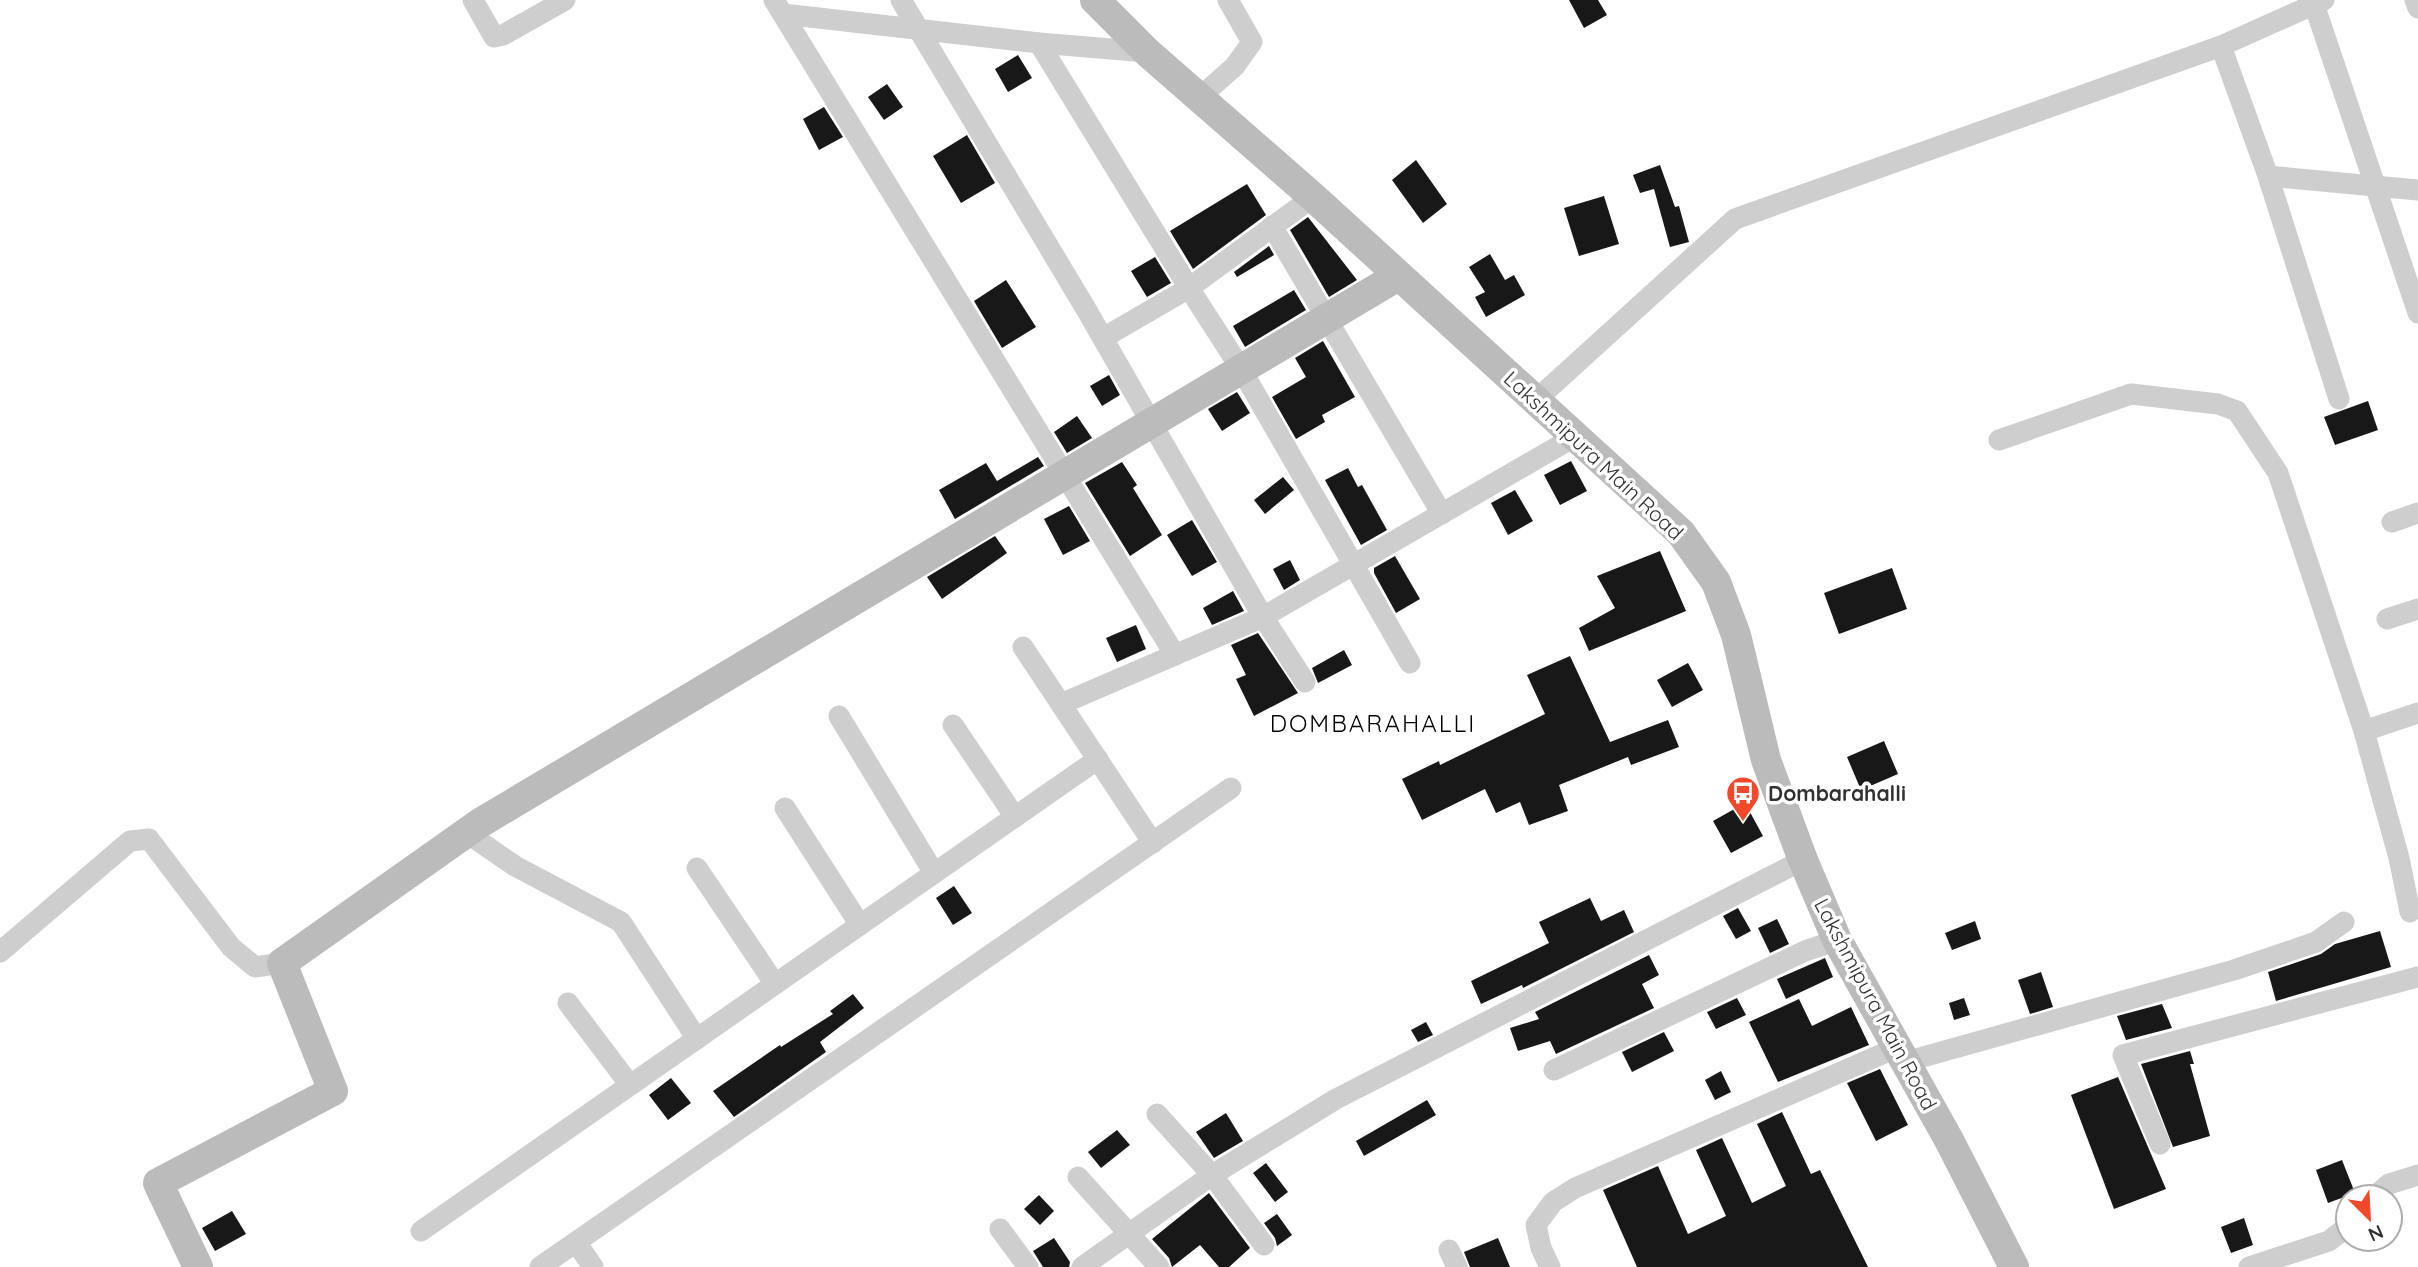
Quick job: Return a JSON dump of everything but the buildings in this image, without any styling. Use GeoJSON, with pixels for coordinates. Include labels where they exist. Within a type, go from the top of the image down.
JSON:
{"type":"FeatureCollection","features":[{"type":"Feature","properties":{"kind":"street"},"geometry":{"type":"LineString","coordinates":[[473,0],[494,37],[503,35],[565,0]]}},
{"type":"Feature","properties":{"kind":"street"},"geometry":{"type":"LineString","coordinates":[[901,0],[1104,338],[1263,617],[1305,682]]}},
{"type":"Feature","properties":{"kind":"street","name":"Lakshmipura Main Road"},"geometry":{"type":"LineString","coordinates":[[1095,0],[1147,52],[1313,197],[1681,533],[1716,582],[1736,635],[1766,760],[1802,860],[1837,940],[1949,1140],[2014,1267]]}},
{"type":"Feature","properties":{"kind":"street"},"geometry":{"type":"LineString","coordinates":[[1199,98],[1235,66],[1252,42],[1228,0]]}},
{"type":"Feature","properties":{"kind":"street"},"geometry":{"type":"LineString","coordinates":[[2415,0],[2418,8]]}},
{"type":"Feature","properties":{"kind":"street"},"geometry":{"type":"LineString","coordinates":[[1537,400],[1735,219],[2221,46],[2319,2],[2418,313]]}},
{"type":"Feature","properties":{"kind":"street"},"geometry":{"type":"LineString","coordinates":[[779,7],[919,30],[1147,52]]}},
{"type":"Feature","properties":{"kind":"street"},"geometry":{"type":"LineString","coordinates":[[779,7],[1175,655]]}},
{"type":"Feature","properties":{"kind":"street"},"geometry":{"type":"LineString","coordinates":[[1039,43],[1241,369],[1410,663]]}},
{"type":"Feature","properties":{"kind":"street"},"geometry":{"type":"LineString","coordinates":[[2221,46],[2268,176],[2339,399]]}},
{"type":"Feature","properties":{"kind":"street"},"geometry":{"type":"LineString","coordinates":[[2268,176],[2418,190]]}},
{"type":"Feature","properties":{"kind":"street"},"geometry":{"type":"LineString","coordinates":[[1104,338],[1189,288],[1313,197]]}},
{"type":"Feature","properties":{"kind":"street"},"geometry":{"type":"LineString","coordinates":[[1272,226],[1442,514]]}},
{"type":"Feature","properties":{"kind":"street"},"geometry":{"type":"LineString","coordinates":[[0,953],[130,841],[149,839],[231,947],[255,967],[282,963],[467,833],[1398,276]]}},
{"type":"Feature","properties":{"kind":"street"},"geometry":{"type":"LineString","coordinates":[[1999,440],[2131,394],[2218,404],[2237,411],[2278,473],[2408,855],[2410,912]]}},
{"type":"Feature","properties":{"kind":"street"},"geometry":{"type":"LineString","coordinates":[[1061,704],[1263,617],[1576,436]]}},
{"type":"Feature","properties":{"kind":"street"},"geometry":{"type":"LineString","coordinates":[[2392,522],[2418,513]]}},
{"type":"Feature","properties":{"kind":"street"},"geometry":{"type":"LineString","coordinates":[[2387,619],[2418,609]]}},
{"type":"Feature","properties":{"kind":"street"},"geometry":{"type":"LineString","coordinates":[[1023,647],[1153,843]]}},
{"type":"Feature","properties":{"kind":"street"},"geometry":{"type":"LineString","coordinates":[[2364,731],[2418,713]]}},
{"type":"Feature","properties":{"kind":"street"},"geometry":{"type":"LineString","coordinates":[[839,716],[934,873]]}},
{"type":"Feature","properties":{"kind":"street"},"geometry":{"type":"LineString","coordinates":[[953,725],[1015,817]]}},
{"type":"Feature","properties":{"kind":"street"},"geometry":{"type":"LineString","coordinates":[[421,1231],[1098,759]]}},
{"type":"Feature","properties":{"kind":"street"},"geometry":{"type":"LineString","coordinates":[[541,1267],[1231,788]]}},
{"type":"Feature","properties":{"kind":"street"},"geometry":{"type":"LineString","coordinates":[[785,808],[860,925]]}},
{"type":"Feature","properties":{"kind":"street"},"geometry":{"type":"LineString","coordinates":[[467,833],[515,866],[621,922],[697,1039]]}},
{"type":"Feature","properties":{"kind":"street"},"geometry":{"type":"LineString","coordinates":[[1082,1267],[1212,1175],[1336,1099],[1802,860]]}},
{"type":"Feature","properties":{"kind":"street"},"geometry":{"type":"LineString","coordinates":[[697,868],[775,985]]}},
{"type":"Feature","properties":{"kind":"street"},"geometry":{"type":"LineString","coordinates":[[1550,1267],[1541,1248],[1536,1226],[1552,1202],[1575,1188],[1900,1055],[2234,970],[2316,942],[2344,922]]}},
{"type":"Feature","properties":{"kind":"street"},"geometry":{"type":"LineString","coordinates":[[1554,1070],[1805,951],[1837,940]]}},
{"type":"Feature","properties":{"kind":"street"},"geometry":{"type":"LineString","coordinates":[[194,1266],[158,1183],[333,1091],[282,963]]}},
{"type":"Feature","properties":{"kind":"street"},"geometry":{"type":"LineString","coordinates":[[2160,1144],[2123,1055],[2418,976]]}},
{"type":"Feature","properties":{"kind":"street"},"geometry":{"type":"LineString","coordinates":[[568,1003],[630,1085]]}},
{"type":"Feature","properties":{"kind":"street"},"geometry":{"type":"LineString","coordinates":[[1157,1114],[1212,1175],[1264,1245]]}},
{"type":"Feature","properties":{"kind":"street"},"geometry":{"type":"LineString","coordinates":[[2392,1183],[2418,1175]]}},
{"type":"Feature","properties":{"kind":"street"},"geometry":{"type":"LineString","coordinates":[[1078,1177],[1159,1267]]}},
{"type":"Feature","properties":{"kind":"street"},"geometry":{"type":"LineString","coordinates":[[1000,1229],[1028,1267]]}},
{"type":"Feature","properties":{"kind":"street"},"geometry":{"type":"LineString","coordinates":[[2249,1267],[2334,1237]]}},
{"type":"Feature","properties":{"kind":"street"},"geometry":{"type":"LineString","coordinates":[[576,1242],[593,1267]]}},
{"type":"Feature","properties":{"kind":"place","name":"Dombarahalli"},"geometry":{"type":"Point","coordinates":[1743,823]}},
{"type":"Feature","properties":{"kind":"district","name":"DOMBARAHALLI"},"geometry":{"type":"Point","coordinates":[1373,723]}}]}
